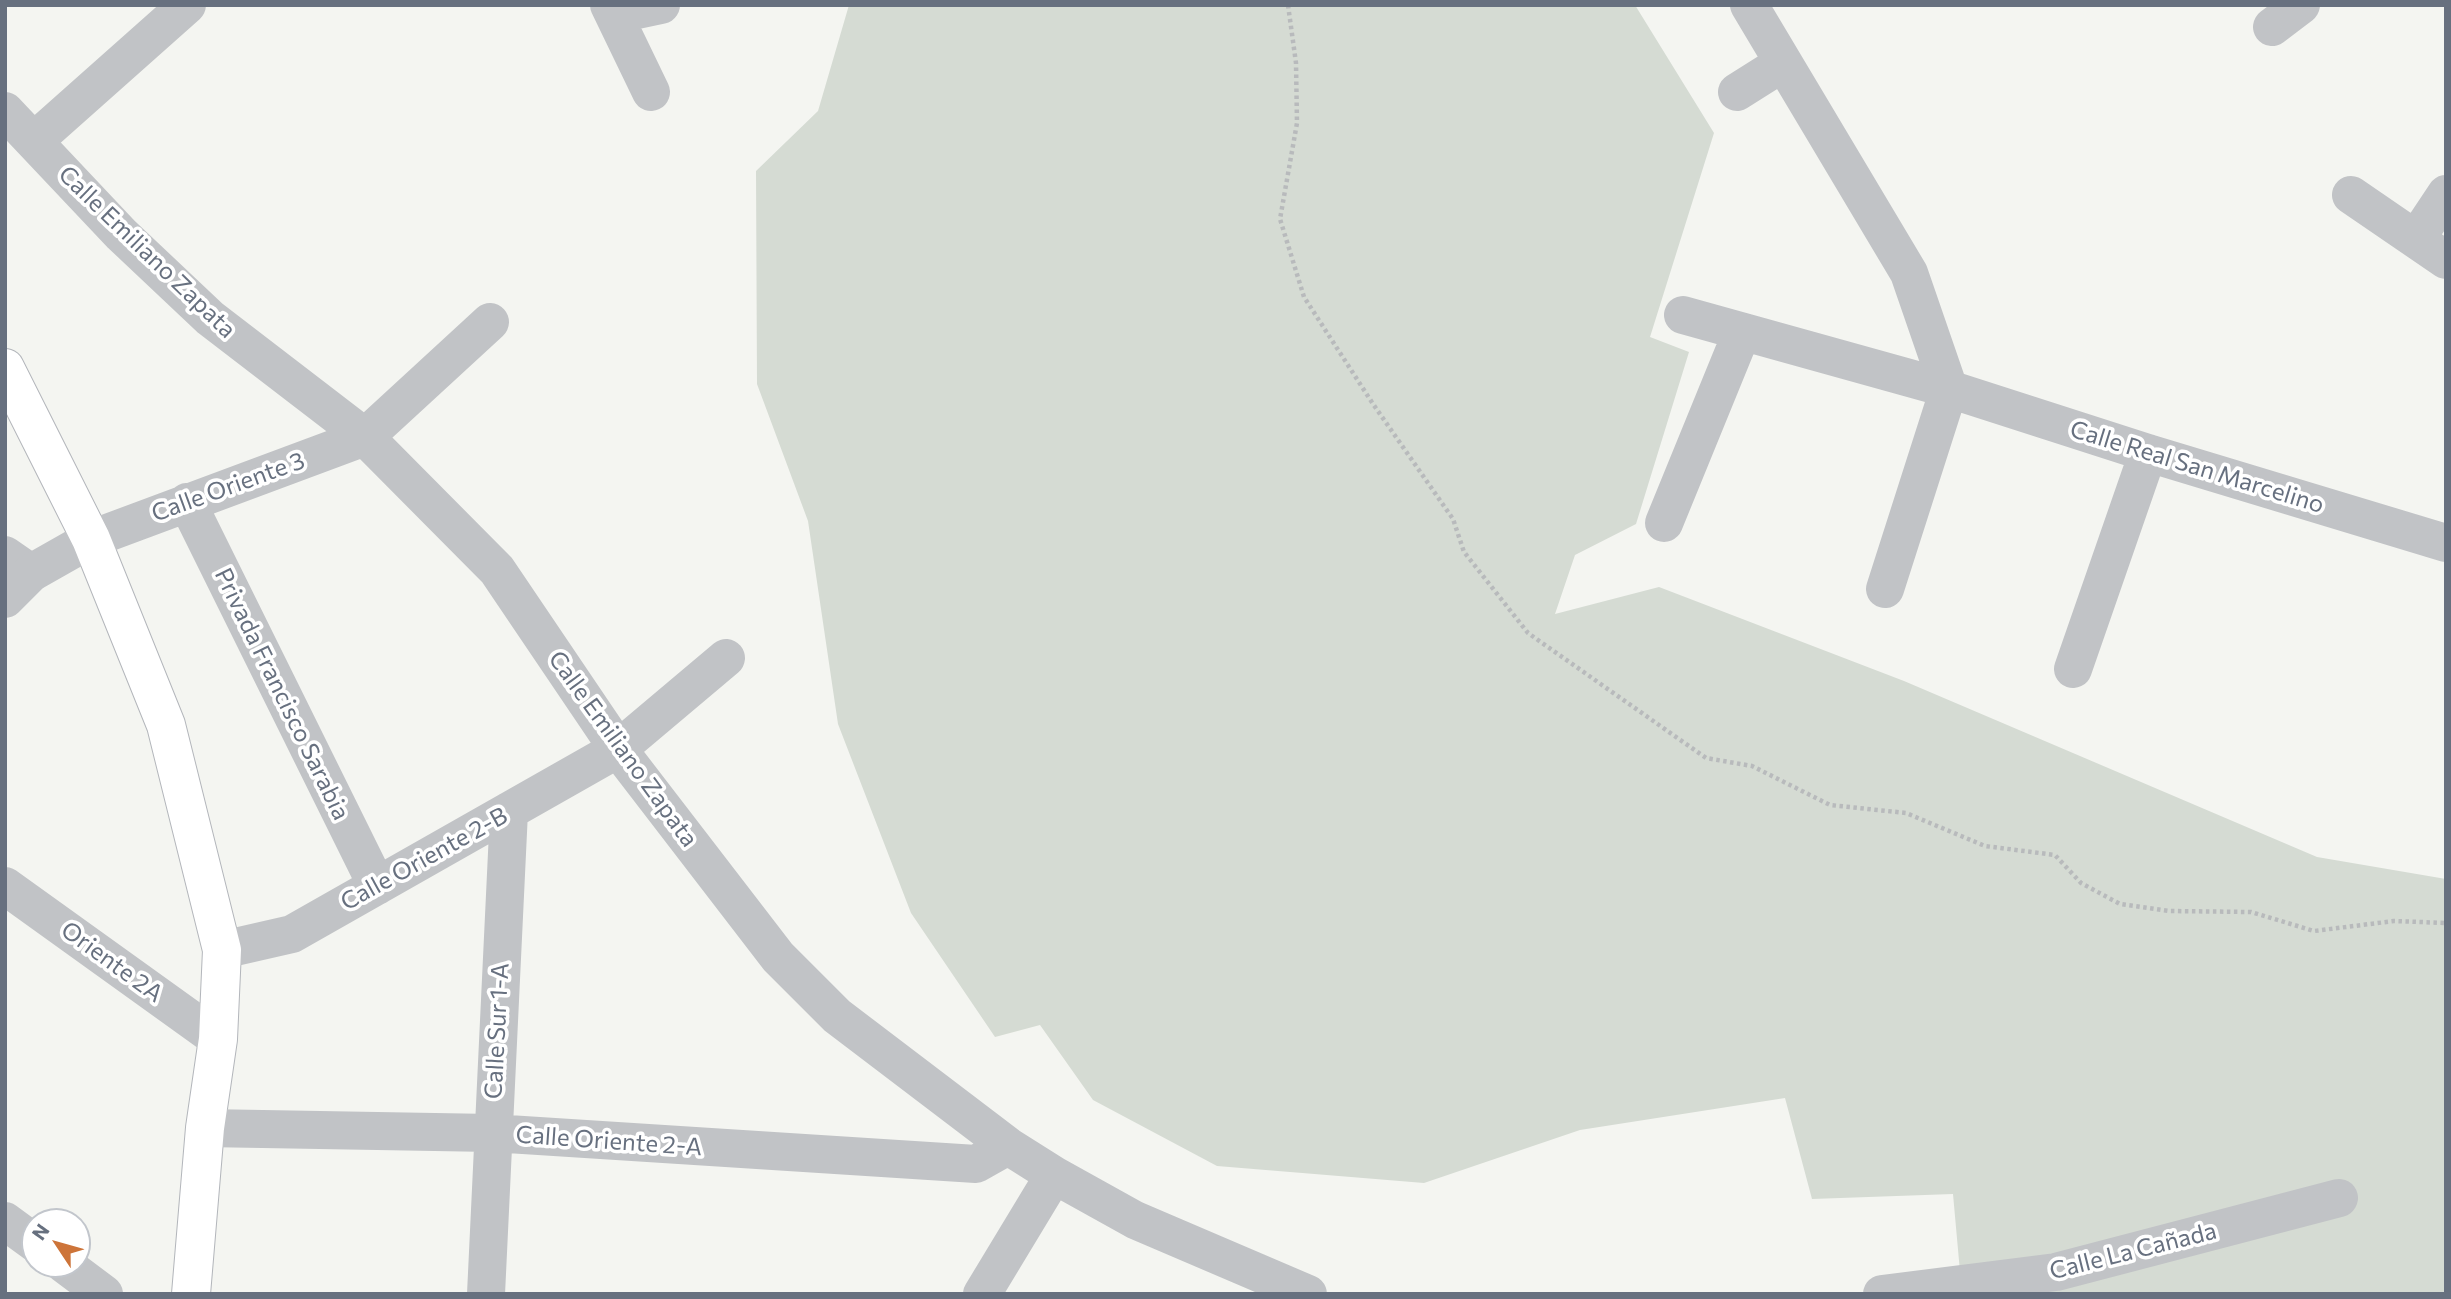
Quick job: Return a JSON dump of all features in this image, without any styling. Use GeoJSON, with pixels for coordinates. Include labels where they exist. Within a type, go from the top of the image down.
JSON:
{"type":"FeatureCollection","features":[{"type":"Feature","properties":{"kind":"main road"},"geometry":{"type":"LineString","coordinates":[[5,368],[91,539],[166,725],[222,950],[218,1039],[205,1128],[191,1294]]}},
{"type":"Feature","properties":{"kind":"street"},"geometry":{"type":"LineString","coordinates":[[34,141],[187,5]]}},
{"type":"Feature","properties":{"kind":"street"},"geometry":{"type":"LineString","coordinates":[[651,92],[611,10],[661,5]]}},
{"type":"Feature","properties":{"kind":"street"},"geometry":{"type":"LineString","coordinates":[[1749,5],[1909,273],[1949,389],[1885,589]]}},
{"type":"Feature","properties":{"kind":"street"},"geometry":{"type":"LineString","coordinates":[[1737,92],[1783,62]]}},
{"type":"Feature","properties":{"kind":"street","name":"Calle Emiliano Zapata"},"geometry":{"type":"LineString","coordinates":[[5,111],[121,234],[210,318],[365,437],[497,570],[618,749],[778,957],[837,1016],[1008,1146],[1054,1175],[1135,1220],[1308,1294]]}},
{"type":"Feature","properties":{"kind":"street"},"geometry":{"type":"LineString","coordinates":[[2351,195],[2431,249],[2446,194]]}},
{"type":"Feature","properties":{"kind":"street","name":"Calle Real San Marcelino"},"geometry":{"type":"LineString","coordinates":[[1684,315],[1949,389],[2148,453],[2446,543]]}},
{"type":"Feature","properties":{"kind":"street"},"geometry":{"type":"LineString","coordinates":[[365,437],[490,322]]}},
{"type":"Feature","properties":{"kind":"street"},"geometry":{"type":"LineString","coordinates":[[1664,523],[1742,332]]}},
{"type":"Feature","properties":{"kind":"street","name":"Calle Oriente 3"},"geometry":{"type":"LineString","coordinates":[[14,576],[91,539],[365,437]]}},
{"type":"Feature","properties":{"kind":"street"},"geometry":{"type":"LineString","coordinates":[[2074,669],[2148,453]]}},
{"type":"Feature","properties":{"kind":"street","name":"Privada Francisco Sarabia"},"geometry":{"type":"LineString","coordinates":[[187,502],[377,886]]}},
{"type":"Feature","properties":{"kind":"street","name":"Calle Oriente 2-B"},"geometry":{"type":"LineString","coordinates":[[222,950],[292,934],[618,749],[726,658]]}},
{"type":"Feature","properties":{"kind":"street","name":"Calle Sur 1-A"},"geometry":{"type":"LineString","coordinates":[[485,1294],[509,811]]}},
{"type":"Feature","properties":{"kind":"street","name":"Oriente 2A"},"geometry":{"type":"LineString","coordinates":[[5,886],[218,1039]]}},
{"type":"Feature","properties":{"kind":"street","name":"Calle Oriente 2-A"},"geometry":{"type":"LineString","coordinates":[[205,1128],[492,1133],[976,1164],[1008,1146]]}},
{"type":"Feature","properties":{"kind":"street"},"geometry":{"type":"LineString","coordinates":[[982,1294],[1054,1175]]}},
{"type":"Feature","properties":{"kind":"street","name":"Calle La Cañada"},"geometry":{"type":"LineString","coordinates":[[1882,1294],[2056,1272],[2339,1198]]}},
{"type":"Feature","properties":{"kind":"street"},"geometry":{"type":"LineString","coordinates":[[5,1221],[21,1233]]}},
{"type":"Feature","properties":{"kind":"street"},"geometry":{"type":"LineString","coordinates":[[83,1278],[104,1294]]}},
{"type":"Feature","properties":{"kind":"path"},"geometry":{"type":"LineString","coordinates":[[1288,5],[1296,63],[1297,123],[1280,219],[1304,297],[1373,404],[1453,519],[1464,552],[1528,633],[1706,758],[1752,766],[1830,805],[1906,813],[1985,846],[2055,855],[2081,883],[2120,904],[2169,911],[2252,912],[2314,931],[2394,921],[2446,923]]}},
{"type":"Feature","properties":{"kind":"shaded area"},"geometry":{"type":"Polygon","coordinates":[[[849,5],[1635,5],[1714,133],[1650,337],[1689,352],[1636,524],[1575,555],[1555,614],[1659,587],[1904,681],[2317,857],[2446,879],[2446,1294],[1962,1294],[1953,1194],[1812,1199],[1785,1098],[1580,1130],[1424,1183],[1217,1166],[1093,1100],[1040,1025],[995,1037],[911,913],[838,724],[808,521],[757,384],[756,171],[818,111],[849,5]]]}}]}
